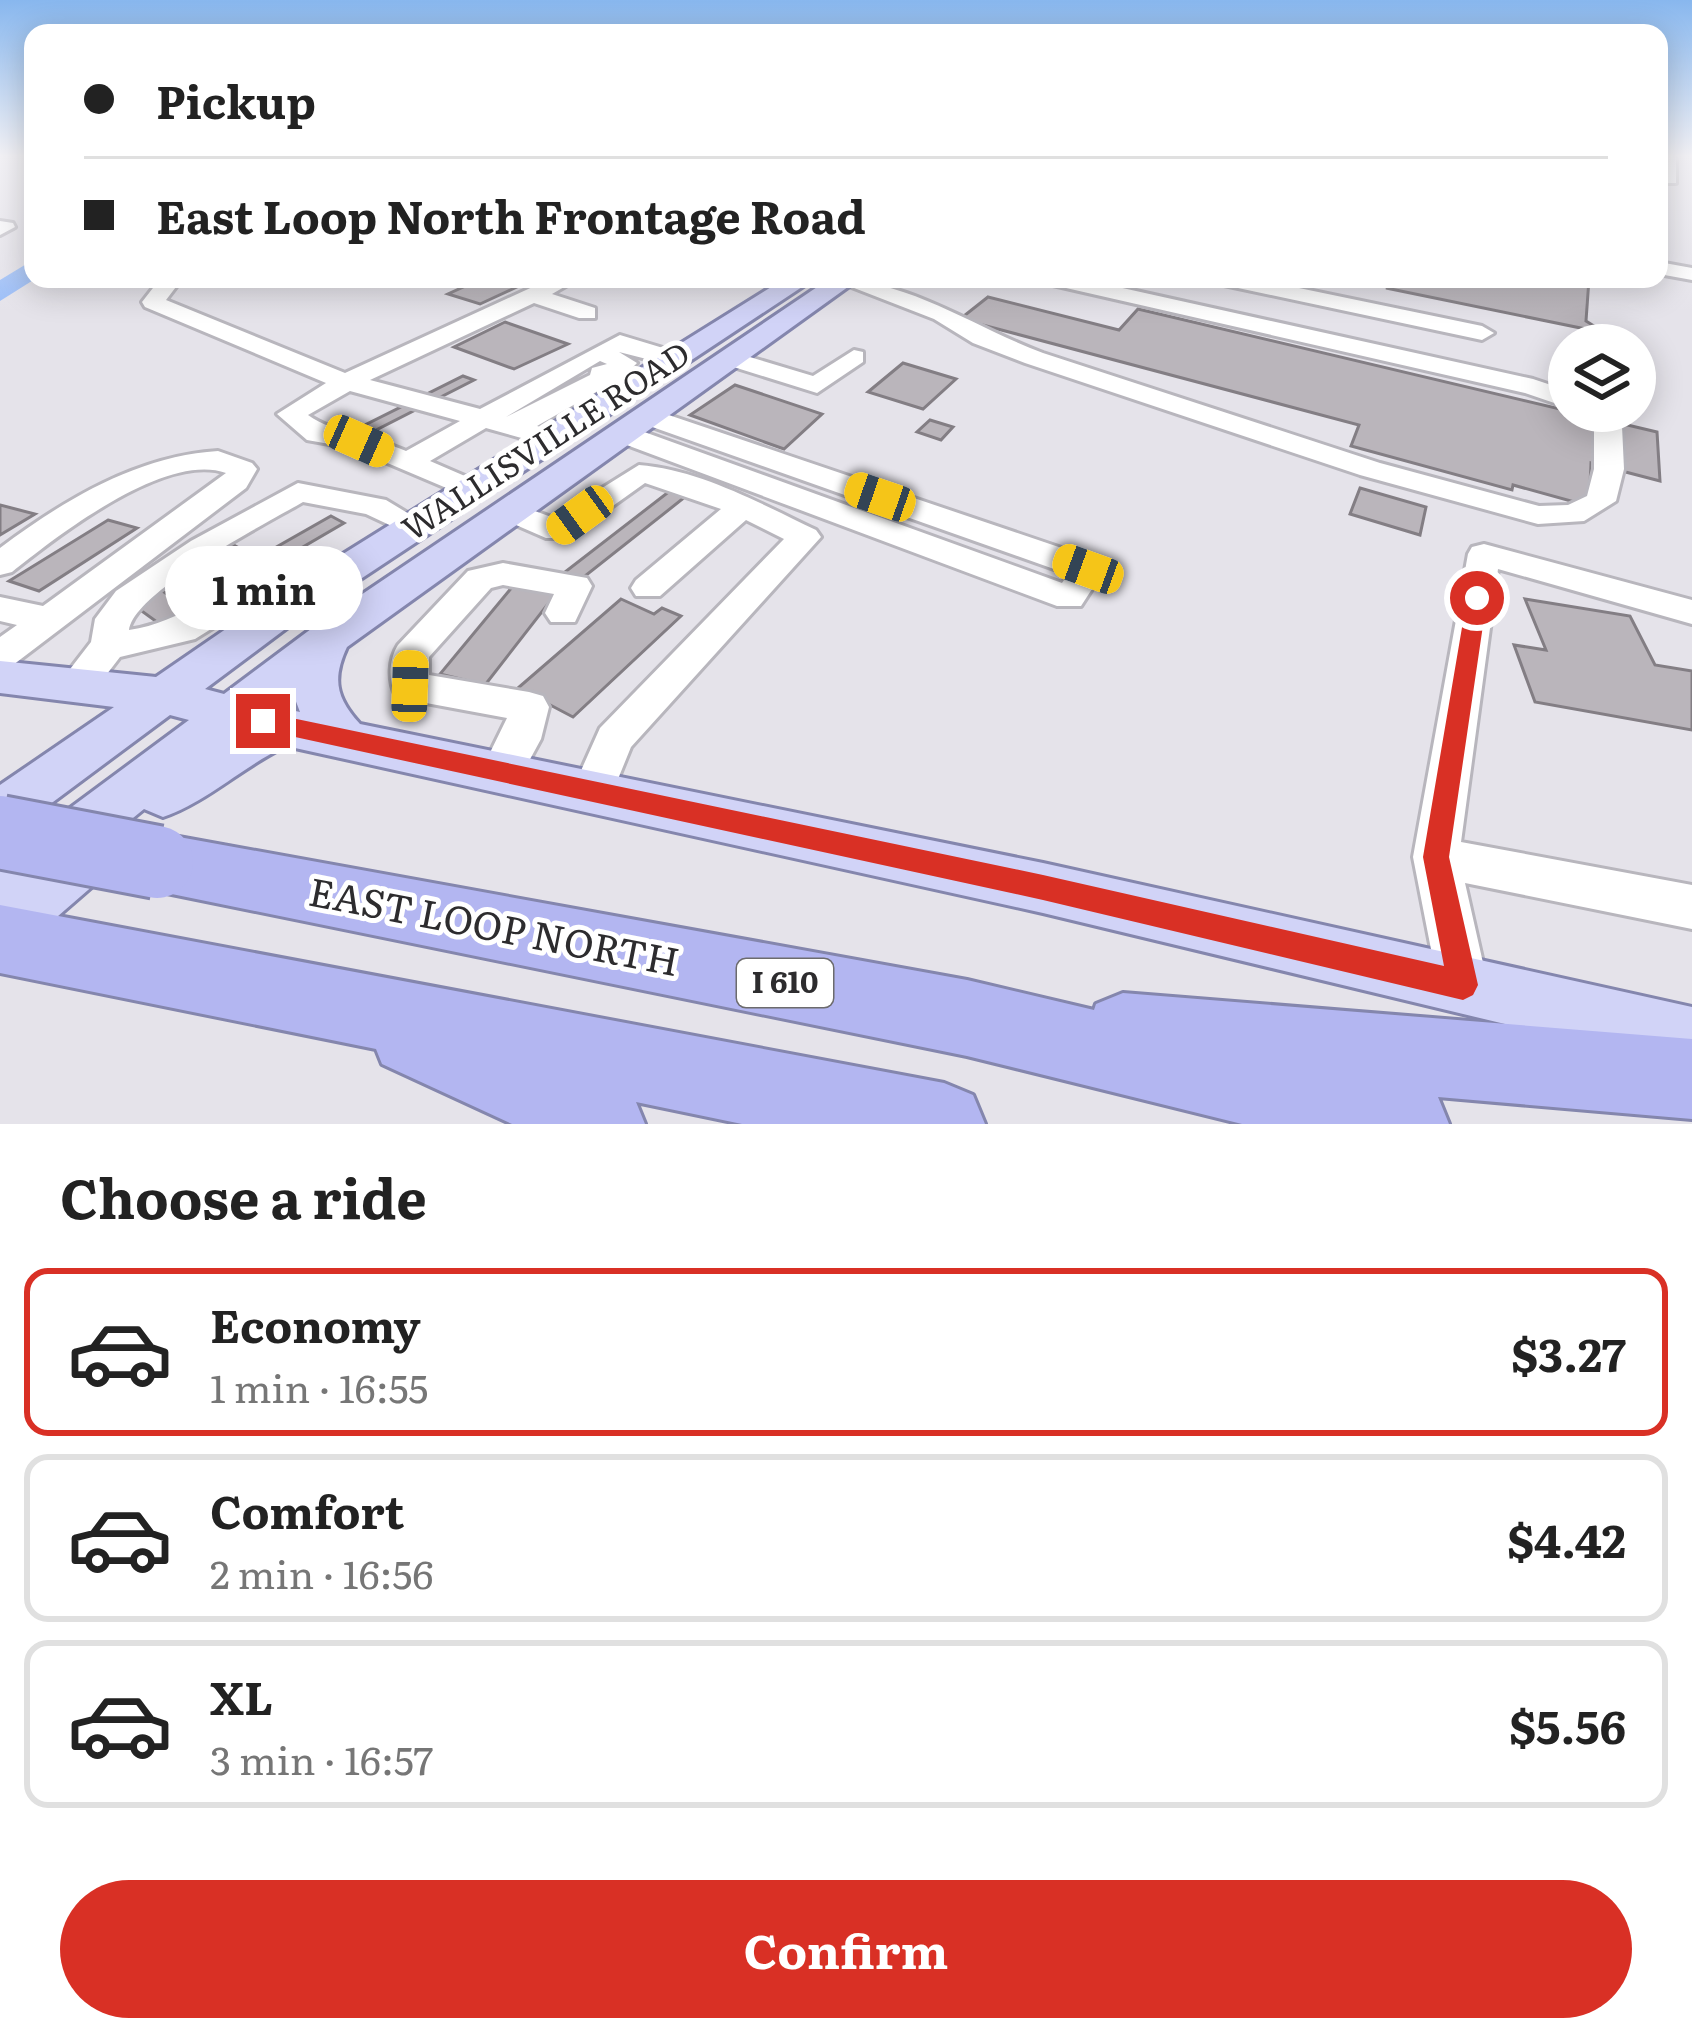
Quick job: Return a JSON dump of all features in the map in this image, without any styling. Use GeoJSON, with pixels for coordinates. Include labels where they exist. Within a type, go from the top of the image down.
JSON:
{"type":"FeatureCollection","features":[{"type":"Feature","properties":{"kind":"highway","name":"EAST LOOP NORTH"},"geometry":{"type":"LineString","coordinates":[[0,832],[967,1018],[1408,1124]]}},
{"type":"Feature","properties":{"kind":"highway"},"geometry":{"type":"LineString","coordinates":[[21,940],[944,1124]]}},
{"type":"Feature","properties":{"kind":"highway"},"geometry":{"type":"LineString","coordinates":[[333,1004],[604,1124]]}},
{"type":"Feature","properties":{"kind":"highway"},"geometry":{"type":"LineString","coordinates":[[967,1018],[1692,1079]]}},
{"type":"Feature","properties":{"kind":"main road","name":"WALLISVILLE ROAD"},"geometry":{"type":"LineString","coordinates":[[0,813],[160,695],[550,439],[590,388],[674,359],[786,288]]}},
{"type":"Feature","properties":{"kind":"main road","name":"WALLISVILLE ROAD"},"geometry":{"type":"LineString","coordinates":[[590,388],[733,359],[832,288]]}},
{"type":"Feature","properties":{"kind":"main road"},"geometry":{"type":"LineString","coordinates":[[674,359],[714,354],[733,359]]}},
{"type":"Feature","properties":{"kind":"main road","name":"WALLISVILLE ROAD"},"geometry":{"type":"LineString","coordinates":[[0,892],[330,637],[559,481],[590,388]]}},
{"type":"Feature","properties":{"kind":"main road"},"geometry":{"type":"LineString","coordinates":[[550,439],[590,388]]}},
{"type":"Feature","properties":{"kind":"main road"},"geometry":{"type":"LineString","coordinates":[[330,637],[313,670],[313,691],[321,713],[345,740]]}},
{"type":"Feature","properties":{"kind":"main road"},"geometry":{"type":"LineString","coordinates":[[0,677],[160,695],[231,710],[283,727],[1043,888],[1692,1038]]}},
{"type":"Feature","properties":{"kind":"main road"},"geometry":{"type":"LineString","coordinates":[[21,940],[187,777],[231,750],[283,727]]}},
{"type":"Feature","properties":{"kind":"street"},"geometry":{"type":"LineString","coordinates":[[164,288],[153,302],[346,382],[550,439]]}},
{"type":"Feature","properties":{"kind":"street"},"geometry":{"type":"LineString","coordinates":[[470,490],[359,441],[317,434],[290,414],[346,382],[549,288]]}},
{"type":"Feature","properties":{"kind":"street"},"geometry":{"type":"LineString","coordinates":[[869,288],[942,314],[980,338],[1034,358],[1370,469],[1538,515],[1573,514],[1601,501],[1609,469],[1608,432]]}},
{"type":"Feature","properties":{"kind":"street"},"geometry":{"type":"LineString","coordinates":[[1093,288],[1548,392]]}},
{"type":"Feature","properties":{"kind":"street"},"geometry":{"type":"LineString","coordinates":[[1267,288],[1482,333]]}},
{"type":"Feature","properties":{"kind":"street"},"geometry":{"type":"LineString","coordinates":[[533,296],[587,313]]}},
{"type":"Feature","properties":{"kind":"street"},"geometry":{"type":"LineString","coordinates":[[513,428],[590,388],[625,342],[674,359]]}},
{"type":"Feature","properties":{"kind":"street"},"geometry":{"type":"LineString","coordinates":[[733,359],[817,385],[854,358]]}},
{"type":"Feature","properties":{"kind":"street"},"geometry":{"type":"LineString","coordinates":[[407,462],[483,419],[590,388],[1088,569],[1069,598],[590,388]]}},
{"type":"Feature","properties":{"kind":"street"},"geometry":{"type":"LineString","coordinates":[[590,388],[639,474]]}},
{"type":"Feature","properties":{"kind":"street"},"geometry":{"type":"LineString","coordinates":[[0,564],[121,484],[207,460],[242,469],[236,482],[0,656]]}},
{"type":"Feature","properties":{"kind":"street"},"geometry":{"type":"LineString","coordinates":[[513,512],[557,531],[639,474],[662,476],[805,537],[614,739],[592,793]]}},
{"type":"Feature","properties":{"kind":"street"},"geometry":{"type":"LineString","coordinates":[[559,481],[603,499]]}},
{"type":"Feature","properties":{"kind":"street"},"geometry":{"type":"LineString","coordinates":[[76,686],[109,646],[113,619],[128,599],[202,548],[298,492],[375,507],[413,526]]}},
{"type":"Feature","properties":{"kind":"street"},"geometry":{"type":"LineString","coordinates":[[648,588],[743,507]]}},
{"type":"Feature","properties":{"kind":"street"},"geometry":{"type":"LineString","coordinates":[[1463,985],[1436,857],[1484,554],[1692,613]]}},
{"type":"Feature","properties":{"kind":"street"},"geometry":{"type":"LineString","coordinates":[[109,646],[182,630],[295,563],[325,560],[346,570]]}},
{"type":"Feature","properties":{"kind":"street"},"geometry":{"type":"LineString","coordinates":[[440,561],[480,579]]}},
{"type":"Feature","properties":{"kind":"street"},"geometry":{"type":"LineString","coordinates":[[501,773],[521,739],[529,707],[410,686],[411,654],[480,579],[503,574],[574,586],[562,613]]}},
{"type":"Feature","properties":{"kind":"street"},"geometry":{"type":"LineString","coordinates":[[0,609],[50,620]]}},
{"type":"Feature","properties":{"kind":"street"},"geometry":{"type":"LineString","coordinates":[[1436,857],[1692,907]]}},
{"type":"Feature","properties":{"kind":"building"},"geometry":{"type":"Polygon","coordinates":[[[461,288],[515,288],[480,304],[448,294],[461,288]]]}},
{"type":"Feature","properties":{"kind":"building"},"geometry":{"type":"Polygon","coordinates":[[[1386,288],[1588,288],[1586,321],[1591,324],[1561,324],[1386,288]]]}},
{"type":"Feature","properties":{"kind":"building"},"geometry":{"type":"Polygon","coordinates":[[[988,297],[1119,330],[1138,309],[1548,406],[1548,432],[1657,432],[1660,481],[1591,463],[1589,506],[1513,485],[1512,490],[1351,446],[1359,425],[960,319],[988,297]]]}},
{"type":"Feature","properties":{"kind":"building"},"geometry":{"type":"Polygon","coordinates":[[[505,322],[568,344],[514,369],[454,347],[505,322]]]}},
{"type":"Feature","properties":{"kind":"building"},"geometry":{"type":"Polygon","coordinates":[[[903,363],[956,379],[923,409],[868,392],[903,363]]]}},
{"type":"Feature","properties":{"kind":"building"},"geometry":{"type":"Polygon","coordinates":[[[463,376],[474,380],[374,431],[363,426],[463,376]]]}},
{"type":"Feature","properties":{"kind":"building"},"geometry":{"type":"Polygon","coordinates":[[[735,385],[822,414],[784,449],[690,415],[735,385]]]}},
{"type":"Feature","properties":{"kind":"building"},"geometry":{"type":"Polygon","coordinates":[[[930,420],[953,427],[941,440],[917,432],[930,420]]]}},
{"type":"Feature","properties":{"kind":"building"},"geometry":{"type":"Polygon","coordinates":[[[675,487],[690,493],[580,580],[565,572],[675,487]]]}},
{"type":"Feature","properties":{"kind":"building"},"geometry":{"type":"Polygon","coordinates":[[[1360,488],[1426,507],[1420,535],[1350,514],[1360,488]]]}},
{"type":"Feature","properties":{"kind":"building"},"geometry":{"type":"Polygon","coordinates":[[[0,505],[35,514],[0,535],[0,505]]]}},
{"type":"Feature","properties":{"kind":"building"},"geometry":{"type":"Polygon","coordinates":[[[331,516],[344,523],[224,593],[184,568],[230,543],[257,558],[331,516]]]}},
{"type":"Feature","properties":{"kind":"building"},"geometry":{"type":"Polygon","coordinates":[[[108,520],[137,528],[39,591],[9,581],[108,520]]]}},
{"type":"Feature","properties":{"kind":"building"},"geometry":{"type":"Polygon","coordinates":[[[513,586],[555,595],[485,685],[440,674],[513,586]]]}},
{"type":"Feature","properties":{"kind":"building"},"geometry":{"type":"Polygon","coordinates":[[[160,589],[195,615],[168,630],[132,604],[160,589]]]}},
{"type":"Feature","properties":{"kind":"building"},"geometry":{"type":"Polygon","coordinates":[[[621,599],[654,614],[662,608],[681,616],[573,717],[518,688],[621,599]]]}},
{"type":"Feature","properties":{"kind":"building"},"geometry":{"type":"Polygon","coordinates":[[[1525,599],[1630,616],[1655,665],[1692,671],[1692,730],[1535,702],[1514,645],[1546,650],[1525,599]]]}},
{"type":"Feature","properties":{"kind":"waterway"},"geometry":{"type":"LineString","coordinates":[[0,293],[24,275]]}},
{"type":"Feature","properties":{"kind":"route"},"geometry":{"type":"LineString","coordinates":[[263,721],[1043,888],[1463,985],[1436,857],[1477,598]]}}]}
